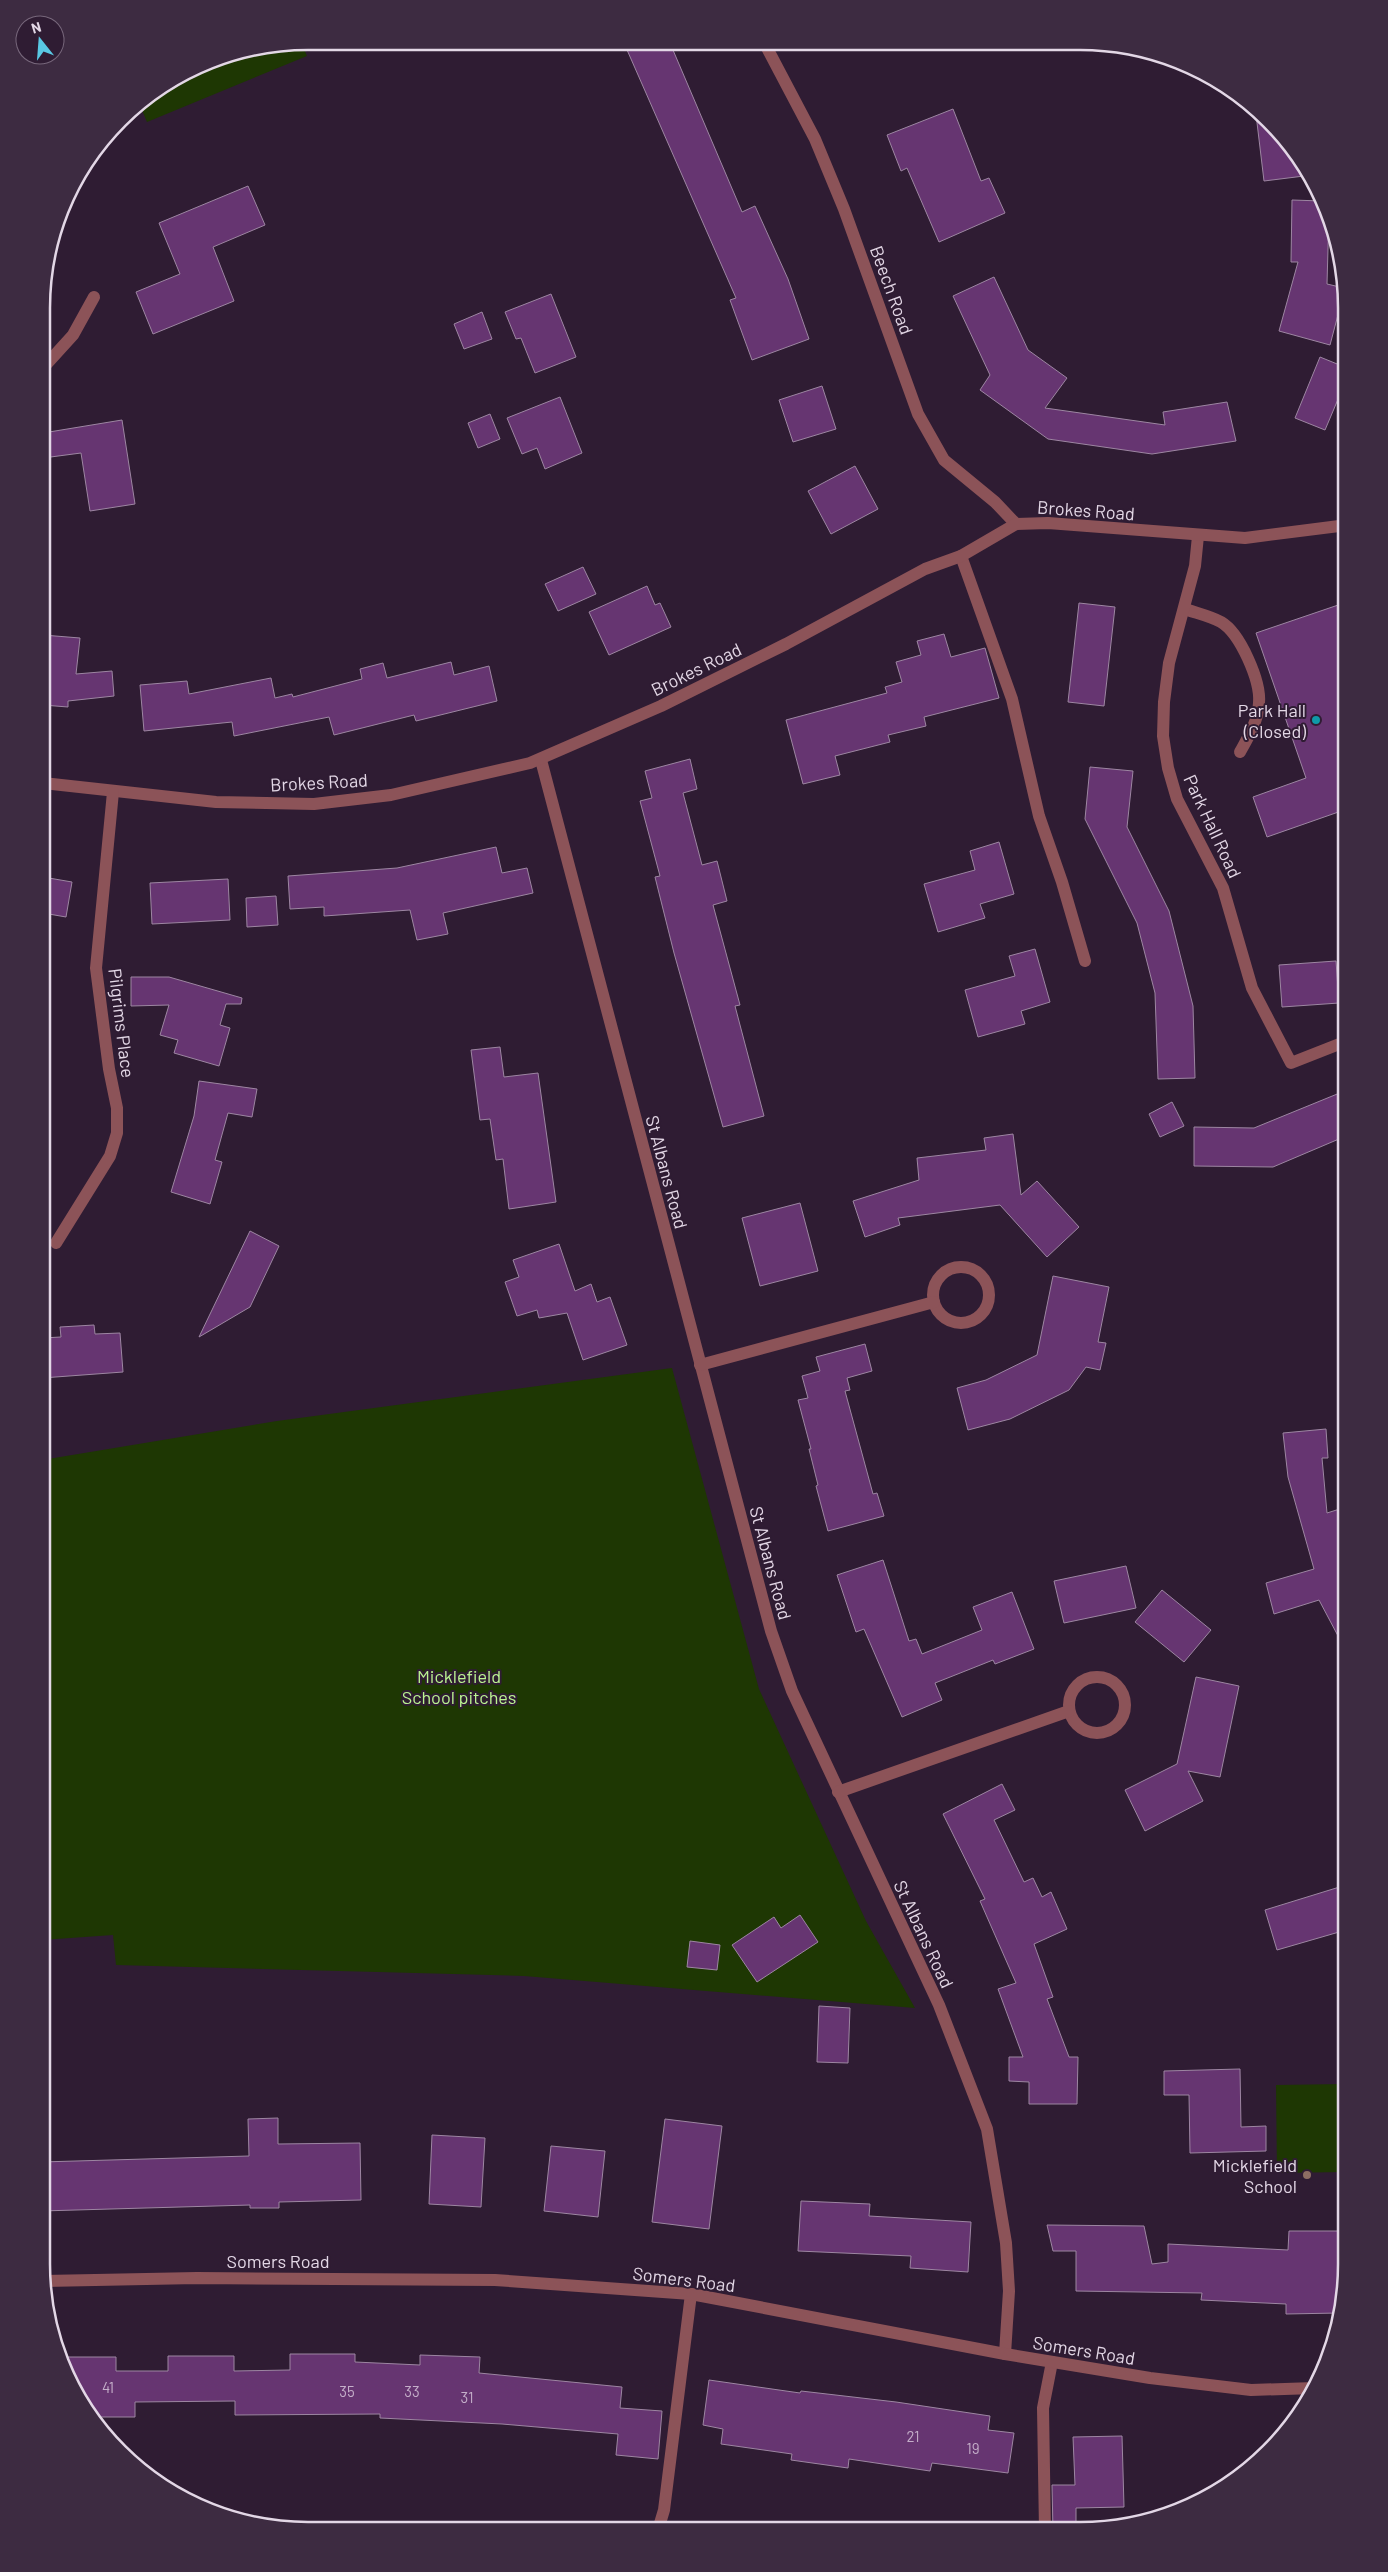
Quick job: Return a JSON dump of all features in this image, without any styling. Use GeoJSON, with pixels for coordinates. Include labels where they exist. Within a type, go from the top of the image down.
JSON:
{"type":"FeatureCollection","features":[{"type":"Feature","properties":{"kind":"street","name":"Beech Road"},"geometry":{"type":"LineString","coordinates":[[768,50],[815,139],[837,191],[918,414],[931,440],[944,460],[966,481],[995,502],[1016,524]]}},
{"type":"Feature","properties":{"kind":"street"},"geometry":{"type":"LineString","coordinates":[[50,360],[73,335],[94,297]]}},
{"type":"Feature","properties":{"kind":"street","name":"Brokes Road"},"geometry":{"type":"LineString","coordinates":[[50,784],[216,802],[314,804],[391,795],[541,760],[661,706],[786,644],[925,569],[961,556],[1016,524],[1048,523],[1198,536],[1245,538],[1338,526]]}},
{"type":"Feature","properties":{"kind":"street","name":"Park Hall Road"},"geometry":{"type":"LineString","coordinates":[[1198,536],[1195,566],[1169,663],[1164,702],[1163,736],[1168,768],[1177,799],[1223,888],[1252,988],[1291,1063],[1338,1044]]}},
{"type":"Feature","properties":{"kind":"street"},"geometry":{"type":"LineString","coordinates":[[961,556],[1012,699],[1039,816],[1062,882],[1085,961]]}},
{"type":"Feature","properties":{"kind":"street"},"geometry":{"type":"LineString","coordinates":[[1185,609],[1221,622],[1237,636],[1249,662],[1260,700],[1256,721],[1240,752]]}},
{"type":"Feature","properties":{"kind":"street","name":"St Albans Road"},"geometry":{"type":"LineString","coordinates":[[541,760],[771,1631],[792,1692],[939,2005],[987,2129],[1006,2243],[1009,2291],[1005,2354]]}},
{"type":"Feature","properties":{"kind":"street","name":"Pilgrims Place"},"geometry":{"type":"LineString","coordinates":[[56,1243],[110,1156],[117,1133],[117,1108],[109,1069],[96,968],[113,792]]}},
{"type":"Feature","properties":{"kind":"street"},"geometry":{"type":"LineString","coordinates":[[954,1267],[976,1270],[984,1278],[989,1288],[990,1299],[986,1309],[978,1317],[968,1322],[957,1323],[947,1319],[939,1312],[934,1302],[933,1291],[937,1280],[944,1272],[954,1267]]}},
{"type":"Feature","properties":{"kind":"street"},"geometry":{"type":"LineString","coordinates":[[700,1365],[934,1302]]}},
{"type":"Feature","properties":{"kind":"street"},"geometry":{"type":"LineString","coordinates":[[1088,1678],[1108,1679],[1117,1685],[1122,1694],[1123,1714],[1110,1730],[1095,1732],[1080,1728],[1073,1720],[1069,1711],[1069,1700],[1072,1691],[1079,1683],[1088,1678]]}},
{"type":"Feature","properties":{"kind":"street"},"geometry":{"type":"LineString","coordinates":[[838,1792],[1069,1711]]}},
{"type":"Feature","properties":{"kind":"street","name":"Somers Road"},"geometry":{"type":"LineString","coordinates":[[51,2281],[197,2278],[495,2280],[691,2294],[1005,2354],[1150,2378],[1251,2390],[1306,2388]]}},
{"type":"Feature","properties":{"kind":"street"},"geometry":{"type":"LineString","coordinates":[[660,2522],[664,2510],[691,2294]]}},
{"type":"Feature","properties":{"kind":"street"},"geometry":{"type":"LineString","coordinates":[[1045,2522],[1044,2408],[1052,2362]]}},
{"type":"Feature","properties":{"kind":"green space"},"geometry":{"type":"Polygon","coordinates":[[[305,50],[307,56],[147,122],[142,110],[151,103],[164,93],[209,70],[257,55],[305,50]]]}},
{"type":"Feature","properties":{"kind":"green space","name":"Micklefield School pitches"},"geometry":{"type":"Polygon","coordinates":[[[672,1368],[759,1689],[866,1921],[915,2008],[524,1976],[116,1965],[113,1935],[50,1939],[50,1459],[277,1421],[672,1368]]]}},
{"type":"Feature","properties":{"kind":"green space"},"geometry":{"type":"Polygon","coordinates":[[[1338,2084],[1338,2172],[1277,2173],[1276,2085],[1338,2084]]]}},
{"type":"Feature","properties":{"kind":"building"},"geometry":{"type":"Polygon","coordinates":[[[627,50],[673,50],[742,212],[755,206],[788,279],[809,339],[752,360],[730,300],[736,298],[627,50]]]}},
{"type":"Feature","properties":{"kind":"building"},"geometry":{"type":"Polygon","coordinates":[[[953,109],[981,181],[989,178],[1005,213],[939,242],[907,168],[901,171],[887,135],[953,109]]]}},
{"type":"Feature","properties":{"kind":"building"},"geometry":{"type":"Polygon","coordinates":[[[1257,120],[1285,151],[1302,176],[1264,181],[1257,120]]]}},
{"type":"Feature","properties":{"kind":"building"},"geometry":{"type":"Polygon","coordinates":[[[248,186],[265,225],[213,247],[234,301],[153,334],[136,292],[180,274],[159,223],[248,186]]]}},
{"type":"Feature","properties":{"kind":"building"},"geometry":{"type":"Polygon","coordinates":[[[1292,200],[1314,201],[1328,239],[1327,284],[1337,286],[1338,315],[1330,345],[1279,331],[1298,262],[1291,262],[1292,200]]]}},
{"type":"Feature","properties":{"kind":"building"},"geometry":{"type":"Polygon","coordinates":[[[994,277],[1028,350],[1067,378],[1045,408],[1165,425],[1163,412],[1227,402],[1236,441],[1152,454],[1048,439],[980,390],[990,375],[953,296],[994,277]]]}},
{"type":"Feature","properties":{"kind":"building"},"geometry":{"type":"Polygon","coordinates":[[[551,294],[576,357],[535,373],[521,338],[516,339],[505,312],[551,294]]]}},
{"type":"Feature","properties":{"kind":"building"},"geometry":{"type":"Polygon","coordinates":[[[482,312],[492,339],[464,349],[454,324],[482,312]]]}},
{"type":"Feature","properties":{"kind":"building"},"geometry":{"type":"Polygon","coordinates":[[[1320,357],[1338,364],[1338,399],[1325,430],[1295,418],[1320,357]]]}},
{"type":"Feature","properties":{"kind":"building"},"geometry":{"type":"Polygon","coordinates":[[[822,386],[836,429],[793,442],[779,400],[822,386]]]}},
{"type":"Feature","properties":{"kind":"building"},"geometry":{"type":"Polygon","coordinates":[[[560,397],[582,453],[545,469],[537,448],[522,454],[507,418],[560,397]]]}},
{"type":"Feature","properties":{"kind":"building"},"geometry":{"type":"Polygon","coordinates":[[[490,414],[500,439],[478,448],[468,423],[490,414]]]}},
{"type":"Feature","properties":{"kind":"building"},"geometry":{"type":"Polygon","coordinates":[[[122,420],[135,504],[90,511],[81,453],[50,457],[50,432],[122,420]]]}},
{"type":"Feature","properties":{"kind":"building"},"geometry":{"type":"Polygon","coordinates":[[[855,466],[878,509],[831,534],[808,491],[855,466]]]}},
{"type":"Feature","properties":{"kind":"building"},"geometry":{"type":"Polygon","coordinates":[[[583,567],[596,594],[558,611],[545,584],[583,567]]]}},
{"type":"Feature","properties":{"kind":"building"},"geometry":{"type":"Polygon","coordinates":[[[647,586],[655,605],[660,603],[671,627],[609,655],[589,612],[647,586]]]}},
{"type":"Feature","properties":{"kind":"building"},"geometry":{"type":"Polygon","coordinates":[[[1079,603],[1115,607],[1104,706],[1068,702],[1079,603]]]}},
{"type":"Feature","properties":{"kind":"building","name":"Park Hall (Closed)"},"geometry":{"type":"Polygon","coordinates":[[[1338,605],[1338,812],[1267,837],[1253,797],[1306,778],[1256,633],[1338,605]]]}},
{"type":"Feature","properties":{"kind":"building"},"geometry":{"type":"Polygon","coordinates":[[[944,634],[951,657],[985,648],[999,698],[924,717],[926,726],[888,735],[890,742],[835,756],[840,775],[803,784],[786,720],[887,693],[885,687],[902,682],[896,662],[921,655],[917,641],[944,634]]]}},
{"type":"Feature","properties":{"kind":"building"},"geometry":{"type":"Polygon","coordinates":[[[50,636],[80,638],[76,674],[112,671],[114,696],[68,701],[68,707],[50,706],[50,636]]]}},
{"type":"Feature","properties":{"kind":"building"},"geometry":{"type":"Polygon","coordinates":[[[451,662],[454,675],[489,666],[497,701],[416,721],[414,715],[334,735],[329,717],[234,736],[232,722],[144,731],[140,685],[187,681],[189,694],[271,678],[275,698],[292,694],[293,697],[362,679],[360,669],[383,663],[387,678],[451,662]]]}},
{"type":"Feature","properties":{"kind":"building"},"geometry":{"type":"Polygon","coordinates":[[[690,759],[697,789],[683,793],[702,865],[717,861],[727,901],[713,905],[740,1005],[735,1006],[764,1116],[723,1127],[674,953],[655,877],[660,876],[640,801],[652,798],[645,771],[690,759]]]}},
{"type":"Feature","properties":{"kind":"building"},"geometry":{"type":"Polygon","coordinates":[[[1090,767],[1133,771],[1127,827],[1169,911],[1193,1006],[1195,1078],[1158,1079],[1155,993],[1137,923],[1085,819],[1090,767]]]}},
{"type":"Feature","properties":{"kind":"building"},"geometry":{"type":"Polygon","coordinates":[[[999,842],[1014,894],[980,904],[985,918],[938,932],[924,884],[975,870],[970,851],[999,842]]]}},
{"type":"Feature","properties":{"kind":"building"},"geometry":{"type":"Polygon","coordinates":[[[496,847],[502,873],[527,868],[533,893],[443,913],[448,934],[417,940],[410,910],[324,916],[324,907],[290,909],[288,876],[397,868],[496,847]]]}},
{"type":"Feature","properties":{"kind":"building"},"geometry":{"type":"Polygon","coordinates":[[[50,878],[72,882],[66,917],[50,914],[50,878]]]}},
{"type":"Feature","properties":{"kind":"building"},"geometry":{"type":"Polygon","coordinates":[[[228,879],[230,920],[152,924],[150,883],[228,879]]]}},
{"type":"Feature","properties":{"kind":"building"},"geometry":{"type":"Polygon","coordinates":[[[276,896],[278,925],[247,927],[246,898],[276,896]]]}},
{"type":"Feature","properties":{"kind":"building"},"geometry":{"type":"Polygon","coordinates":[[[1035,949],[1050,1002],[1021,1011],[1025,1024],[978,1037],[965,990],[1015,976],[1009,956],[1035,949]]]}},
{"type":"Feature","properties":{"kind":"building"},"geometry":{"type":"Polygon","coordinates":[[[1336,961],[1338,1003],[1282,1007],[1279,965],[1336,961]]]}},
{"type":"Feature","properties":{"kind":"building"},"geometry":{"type":"Polygon","coordinates":[[[131,977],[169,977],[242,998],[241,1004],[226,1004],[220,1025],[230,1028],[219,1066],[174,1053],[178,1040],[160,1035],[169,1005],[131,1006],[131,977]]]}},
{"type":"Feature","properties":{"kind":"building"},"geometry":{"type":"Polygon","coordinates":[[[500,1047],[504,1077],[538,1073],[556,1202],[509,1209],[503,1159],[496,1160],[490,1119],[480,1120],[471,1050],[500,1047]]]}},
{"type":"Feature","properties":{"kind":"building"},"geometry":{"type":"Polygon","coordinates":[[[199,1081],[257,1089],[252,1117],[228,1113],[215,1160],[222,1162],[210,1204],[171,1192],[194,1116],[199,1081]]]}},
{"type":"Feature","properties":{"kind":"building"},"geometry":{"type":"Polygon","coordinates":[[[1338,1094],[1338,1139],[1273,1167],[1194,1166],[1194,1127],[1254,1128],[1338,1094]]]}},
{"type":"Feature","properties":{"kind":"building"},"geometry":{"type":"Polygon","coordinates":[[[1172,1102],[1184,1126],[1160,1137],[1149,1114],[1172,1102]]]}},
{"type":"Feature","properties":{"kind":"building"},"geometry":{"type":"Polygon","coordinates":[[[1013,1134],[1021,1195],[1037,1181],[1079,1227],[1047,1257],[1000,1205],[898,1218],[900,1225],[865,1237],[853,1201],[919,1180],[917,1158],[986,1150],[984,1138],[1013,1134]]]}},
{"type":"Feature","properties":{"kind":"building"},"geometry":{"type":"Polygon","coordinates":[[[800,1203],[818,1271],[760,1286],[742,1218],[800,1203]]]}},
{"type":"Feature","properties":{"kind":"building"},"geometry":{"type":"Polygon","coordinates":[[[250,1231],[279,1246],[250,1307],[199,1337],[250,1231]]]}},
{"type":"Feature","properties":{"kind":"building"},"geometry":{"type":"Polygon","coordinates":[[[559,1244],[575,1291],[591,1284],[597,1302],[610,1297],[627,1345],[583,1360],[567,1313],[539,1318],[537,1310],[517,1316],[505,1282],[519,1277],[513,1260],[559,1244]]]}},
{"type":"Feature","properties":{"kind":"building"},"geometry":{"type":"Polygon","coordinates":[[[1053,1276],[1109,1287],[1098,1342],[1106,1343],[1100,1370],[1086,1367],[1069,1390],[1010,1419],[968,1430],[957,1388],[986,1380],[1037,1355],[1053,1276]]]}},
{"type":"Feature","properties":{"kind":"building"},"geometry":{"type":"Polygon","coordinates":[[[94,1325],[95,1334],[120,1333],[123,1372],[50,1377],[50,1338],[61,1337],[60,1327],[94,1325]]]}},
{"type":"Feature","properties":{"kind":"building"},"geometry":{"type":"Polygon","coordinates":[[[865,1344],[872,1371],[847,1378],[850,1390],[845,1391],[873,1494],[877,1493],[884,1516],[828,1531],[816,1486],[818,1485],[809,1449],[811,1449],[798,1400],[808,1398],[802,1376],[820,1371],[816,1357],[865,1344]]]}},
{"type":"Feature","properties":{"kind":"building"},"geometry":{"type":"Polygon","coordinates":[[[1326,1429],[1328,1458],[1322,1458],[1327,1513],[1338,1510],[1338,1636],[1319,1600],[1274,1614],[1266,1583],[1314,1569],[1288,1477],[1283,1433],[1326,1429]]]}},
{"type":"Feature","properties":{"kind":"building"},"geometry":{"type":"Polygon","coordinates":[[[883,1560],[909,1641],[916,1639],[922,1654],[982,1630],[973,1607],[1012,1592],[1034,1649],[995,1664],[993,1660],[935,1683],[942,1700],[902,1717],[864,1629],[856,1632],[837,1575],[883,1560]]]}},
{"type":"Feature","properties":{"kind":"building"},"geometry":{"type":"Polygon","coordinates":[[[1126,1566],[1136,1608],[1064,1623],[1054,1581],[1126,1566]]]}},
{"type":"Feature","properties":{"kind":"building"},"geometry":{"type":"Polygon","coordinates":[[[1162,1590],[1211,1630],[1184,1662],[1135,1622],[1162,1590]]]}},
{"type":"Feature","properties":{"kind":"building"},"geometry":{"type":"Polygon","coordinates":[[[1196,1677],[1239,1686],[1220,1777],[1188,1771],[1203,1801],[1145,1831],[1125,1790],[1177,1764],[1196,1677]]]}},
{"type":"Feature","properties":{"kind":"building"},"geometry":{"type":"Polygon","coordinates":[[[1002,1784],[1015,1810],[994,1820],[1024,1882],[1033,1878],[1042,1897],[1051,1892],[1067,1929],[1034,1944],[1053,1997],[1047,1999],[1069,2057],[1078,2057],[1077,2104],[1029,2104],[1029,2082],[1009,2081],[1009,2057],[1023,2057],[998,1989],[1016,1983],[980,1901],[985,1899],[943,1814],[1002,1784]]]}},
{"type":"Feature","properties":{"kind":"building"},"geometry":{"type":"Polygon","coordinates":[[[1338,1887],[1338,1932],[1277,1950],[1265,1910],[1338,1887]]]}},
{"type":"Feature","properties":{"kind":"building"},"geometry":{"type":"Polygon","coordinates":[[[800,1915],[818,1942],[757,1982],[732,1945],[774,1917],[781,1928],[800,1915]]]}},
{"type":"Feature","properties":{"kind":"building"},"geometry":{"type":"Polygon","coordinates":[[[690,1941],[720,1945],[717,1970],[687,1967],[690,1941]]]}},
{"type":"Feature","properties":{"kind":"building"},"geometry":{"type":"Polygon","coordinates":[[[819,2006],[850,2008],[848,2063],[817,2062],[819,2006]]]}},
{"type":"Feature","properties":{"kind":"building"},"geometry":{"type":"Polygon","coordinates":[[[1240,2069],[1241,2127],[1266,2126],[1266,2151],[1190,2153],[1189,2095],[1164,2095],[1164,2071],[1240,2069]]]}},
{"type":"Feature","properties":{"kind":"building"},"geometry":{"type":"Polygon","coordinates":[[[278,2118],[278,2144],[360,2143],[361,2200],[279,2202],[279,2208],[250,2208],[250,2205],[50,2211],[50,2162],[249,2156],[248,2119],[278,2118]]]}},
{"type":"Feature","properties":{"kind":"building"},"geometry":{"type":"Polygon","coordinates":[[[665,2119],[722,2126],[709,2229],[652,2222],[665,2119]]]}},
{"type":"Feature","properties":{"kind":"building"},"geometry":{"type":"Polygon","coordinates":[[[432,2135],[485,2138],[481,2207],[429,2204],[432,2135]]]}},
{"type":"Feature","properties":{"kind":"building"},"geometry":{"type":"Polygon","coordinates":[[[551,2146],[605,2151],[598,2217],[544,2211],[551,2146]]]}},
{"type":"Feature","properties":{"kind":"building"},"geometry":{"type":"Polygon","coordinates":[[[801,2201],[870,2204],[869,2216],[971,2222],[968,2272],[910,2268],[911,2256],[798,2251],[801,2201]]]}},
{"type":"Feature","properties":{"kind":"building"},"geometry":{"type":"Polygon","coordinates":[[[1047,2225],[1144,2226],[1152,2264],[1168,2262],[1168,2244],[1288,2250],[1289,2231],[1338,2231],[1338,2264],[1333,2313],[1286,2314],[1286,2304],[1201,2300],[1202,2293],[1076,2291],[1076,2251],[1053,2251],[1047,2225]]]}},
{"type":"Feature","properties":{"kind":"building"},"geometry":{"type":"Polygon","coordinates":[[[290,2354],[355,2354],[355,2362],[420,2365],[420,2355],[480,2357],[479,2373],[622,2387],[620,2408],[662,2411],[658,2459],[616,2455],[618,2434],[502,2424],[380,2418],[380,2414],[235,2415],[235,2401],[135,2402],[135,2417],[100,2417],[93,2408],[68,2357],[116,2357],[116,2371],[168,2371],[168,2356],[234,2356],[234,2371],[290,2370],[290,2354]]]}},
{"type":"Feature","properties":{"kind":"building"},"geometry":{"type":"Polygon","coordinates":[[[709,2380],[800,2393],[801,2391],[896,2402],[990,2416],[988,2430],[1014,2433],[1008,2473],[932,2463],[930,2471],[849,2459],[848,2468],[791,2460],[792,2454],[721,2444],[723,2429],[703,2425],[709,2380]]]}},
{"type":"Feature","properties":{"kind":"building"},"geometry":{"type":"Polygon","coordinates":[[[1122,2436],[1124,2507],[1076,2508],[1076,2522],[1053,2522],[1052,2485],[1075,2485],[1073,2437],[1122,2436]]]}},
{"type":"Feature","properties":{"kind":"place","name":"Park Hall (Closed)"},"geometry":{"type":"Point","coordinates":[1316,720]}},
{"type":"Feature","properties":{"kind":"place","name":"Micklefield School"},"geometry":{"type":"Point","coordinates":[1307,2175]}}]}
